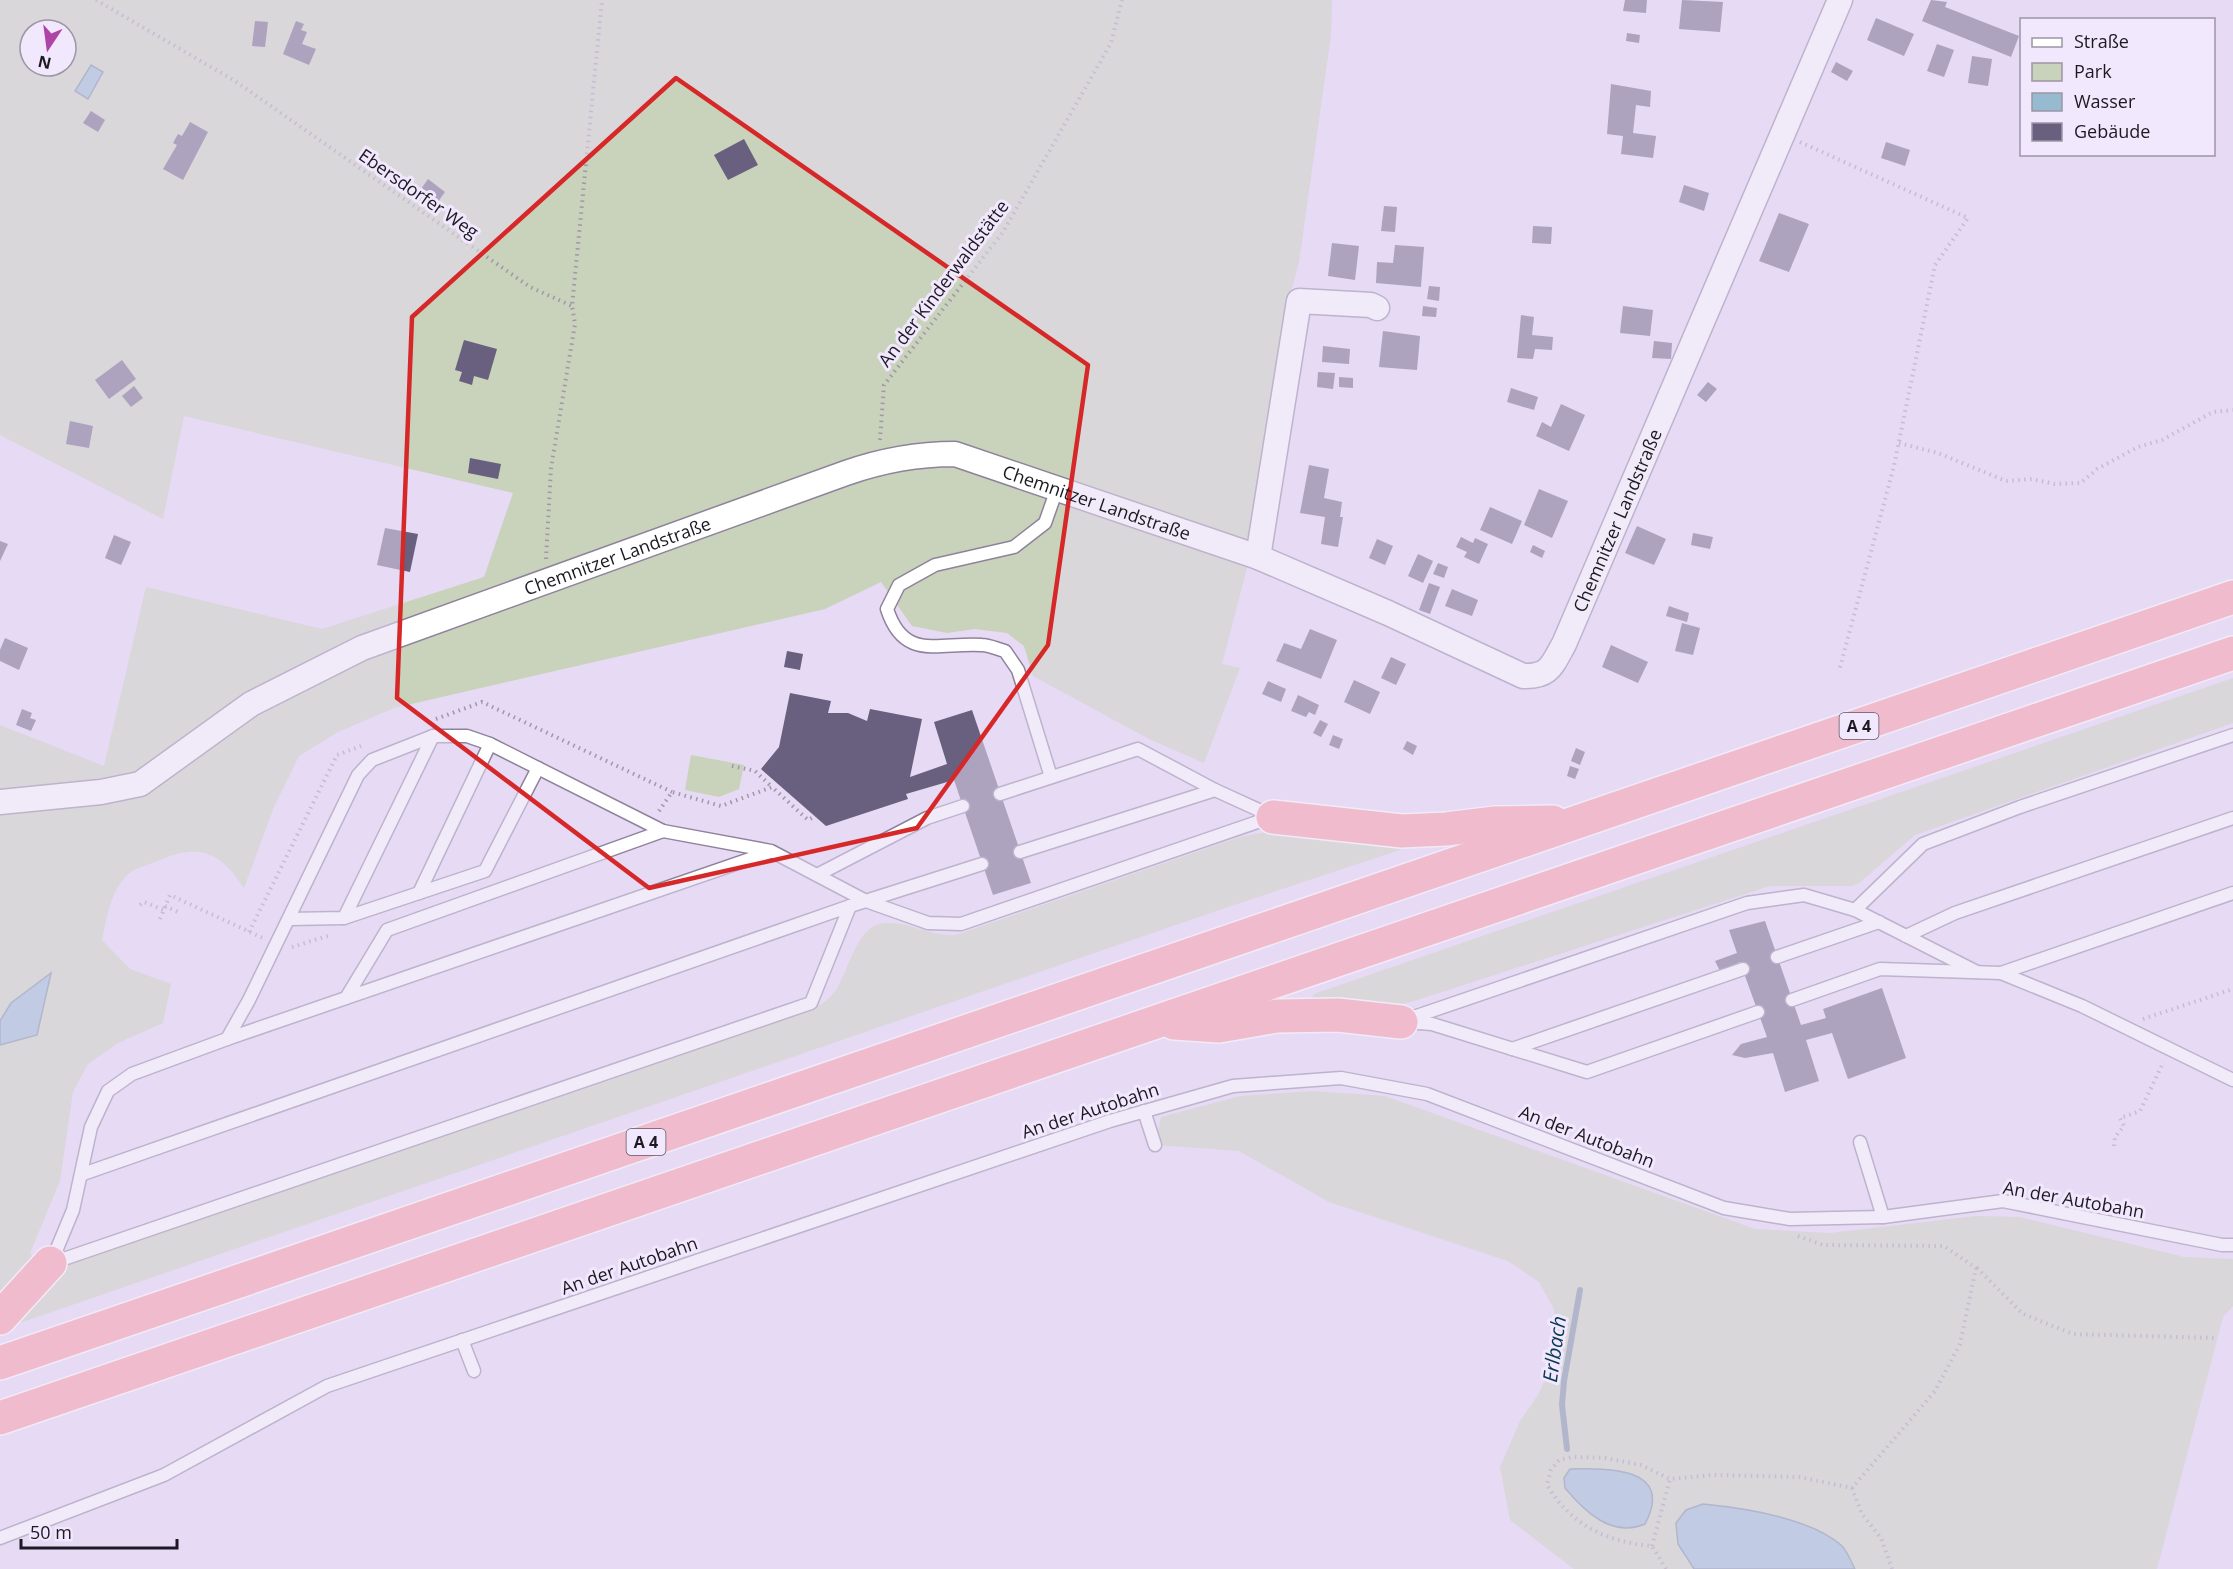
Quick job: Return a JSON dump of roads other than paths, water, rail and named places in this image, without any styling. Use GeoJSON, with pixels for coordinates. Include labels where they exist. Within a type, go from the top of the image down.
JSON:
{"type":"FeatureCollection","features":[{"type":"Feature","properties":{"kind":"highway","name":"A 4"},"geometry":{"type":"LineString","coordinates":[[0,1364],[2233,597]]}},
{"type":"Feature","properties":{"kind":"highway"},"geometry":{"type":"LineString","coordinates":[[0,1418],[2233,653]]}},
{"type":"Feature","properties":{"kind":"highway"},"geometry":{"type":"LineString","coordinates":[[1273,817],[1402,831],[1446,829],[1496,822],[1582,821]]}},
{"type":"Feature","properties":{"kind":"highway"},"geometry":{"type":"LineString","coordinates":[[1157,1022],[1220,1026],[1276,1016],[1338,1015],[1401,1022]]}},
{"type":"Feature","properties":{"kind":"highway"},"geometry":{"type":"LineString","coordinates":[[0,1318],[50,1263]]}},
{"type":"Feature","properties":{"kind":"street","name":"Chemnitzer Landstraße"},"geometry":{"type":"LineString","coordinates":[[0,802],[101,792],[140,784],[251,704],[362,648],[879,462],[918,454],[955,454],[1258,557],[1388,613],[1523,676],[1536,677],[1545,674],[1564,644],[1840,0]]}},
{"type":"Feature","properties":{"kind":"street"},"geometry":{"type":"LineString","coordinates":[[1258,557],[1299,301],[1371,305],[1377,308]]}},
{"type":"Feature","properties":{"kind":"lane"},"geometry":{"type":"LineString","coordinates":[[1051,777],[1018,670],[1005,651],[983,645],[934,647],[911,643],[893,630],[887,609],[899,585],[935,565],[1014,547],[1045,523],[1057,489]]}},
{"type":"Feature","properties":{"kind":"lane"},"geometry":{"type":"LineString","coordinates":[[1855,909],[1923,844],[2020,807],[2233,735]]}},
{"type":"Feature","properties":{"kind":"lane"},"geometry":{"type":"LineString","coordinates":[[344,918],[433,736]]}},
{"type":"Feature","properties":{"kind":"lane"},"geometry":{"type":"LineString","coordinates":[[227,1039],[289,919],[358,776],[372,760],[433,736],[467,736],[490,744],[663,831],[771,851],[866,901],[928,923],[961,924],[1273,817]]}},
{"type":"Feature","properties":{"kind":"lane"},"geometry":{"type":"LineString","coordinates":[[419,893],[490,744]]}},
{"type":"Feature","properties":{"kind":"lane"},"geometry":{"type":"LineString","coordinates":[[1000,794],[1138,749],[1215,790],[1273,817]]}},
{"type":"Feature","properties":{"kind":"lane"},"geometry":{"type":"LineString","coordinates":[[289,919],[344,918],[485,870],[538,768]]}},
{"type":"Feature","properties":{"kind":"lane"},"geometry":{"type":"LineString","coordinates":[[1020,852],[1215,790]]}},
{"type":"Feature","properties":{"kind":"lane"},"geometry":{"type":"LineString","coordinates":[[817,875],[927,818],[963,806]]}},
{"type":"Feature","properties":{"kind":"lane"},"geometry":{"type":"LineString","coordinates":[[1906,936],[1955,913],[2233,818]]}},
{"type":"Feature","properties":{"kind":"lane"},"geometry":{"type":"LineString","coordinates":[[346,998],[387,930],[663,831]]}},
{"type":"Feature","properties":{"kind":"lane"},"geometry":{"type":"LineString","coordinates":[[50,1263],[73,1210],[83,1174],[91,1127],[108,1091],[132,1074],[771,851]]}},
{"type":"Feature","properties":{"kind":"lane"},"geometry":{"type":"LineString","coordinates":[[83,1174],[850,906],[982,864]]}},
{"type":"Feature","properties":{"kind":"lane"},"geometry":{"type":"LineString","coordinates":[[2001,973],[2233,893]]}},
{"type":"Feature","properties":{"kind":"lane"},"geometry":{"type":"LineString","coordinates":[[1401,1022],[1747,903],[1804,895],[1855,909],[1977,972]]}},
{"type":"Feature","properties":{"kind":"lane"},"geometry":{"type":"LineString","coordinates":[[50,1263],[811,1003],[850,906]]}},
{"type":"Feature","properties":{"kind":"lane"},"geometry":{"type":"LineString","coordinates":[[1777,957],[1879,922]]}},
{"type":"Feature","properties":{"kind":"lane"},"geometry":{"type":"LineString","coordinates":[[1512,1048],[1743,969]]}},
{"type":"Feature","properties":{"kind":"lane"},"geometry":{"type":"LineString","coordinates":[[1792,1000],[1880,969],[2001,973],[2122,1026],[2233,1080]]}},
{"type":"Feature","properties":{"kind":"lane"},"geometry":{"type":"LineString","coordinates":[[1401,1022],[1432,1024],[1587,1072],[1758,1012]]}},
{"type":"Feature","properties":{"kind":"lane","name":"An der Autobahn"},"geometry":{"type":"LineString","coordinates":[[0,1538],[164,1475],[327,1386],[1144,1112],[1233,1086],[1341,1078],[1427,1094],[1725,1208],[1790,1219],[1883,1217],[2003,1201],[2222,1245],[2233,1245]]}},
{"type":"Feature","properties":{"kind":"lane"},"geometry":{"type":"LineString","coordinates":[[1144,1112],[1155,1144]]}},
{"type":"Feature","properties":{"kind":"lane"},"geometry":{"type":"LineString","coordinates":[[1860,1142],[1883,1217]]}},
{"type":"Feature","properties":{"kind":"lane"},"geometry":{"type":"LineString","coordinates":[[462,1340],[474,1371]]}},
{"type":"Feature","properties":{"kind":"water"},"geometry":{"type":"Polygon","coordinates":[[[91,65],[103,72],[88,99],[75,91],[91,65]]]}},
{"type":"Feature","properties":{"kind":"water"},"geometry":{"type":"Polygon","coordinates":[[[51,973],[37,1035],[0,1045],[0,1021],[11,1003],[51,973]]]}},
{"type":"Feature","properties":{"kind":"water"},"geometry":{"type":"Polygon","coordinates":[[[1570,1469],[1618,1471],[1644,1481],[1651,1491],[1652,1505],[1645,1524],[1621,1528],[1590,1514],[1565,1488],[1564,1478],[1570,1469]]]}},
{"type":"Feature","properties":{"kind":"water"},"geometry":{"type":"Polygon","coordinates":[[[1703,1504],[1775,1516],[1812,1528],[1841,1545],[1855,1569],[1694,1569],[1678,1544],[1676,1523],[1686,1510],[1703,1504]]]}},
{"type":"Feature","properties":{"kind":"waterway","name":"Erlbach"},"geometry":{"type":"LineString","coordinates":[[1567,1449],[1562,1405],[1580,1290]]}}]}
